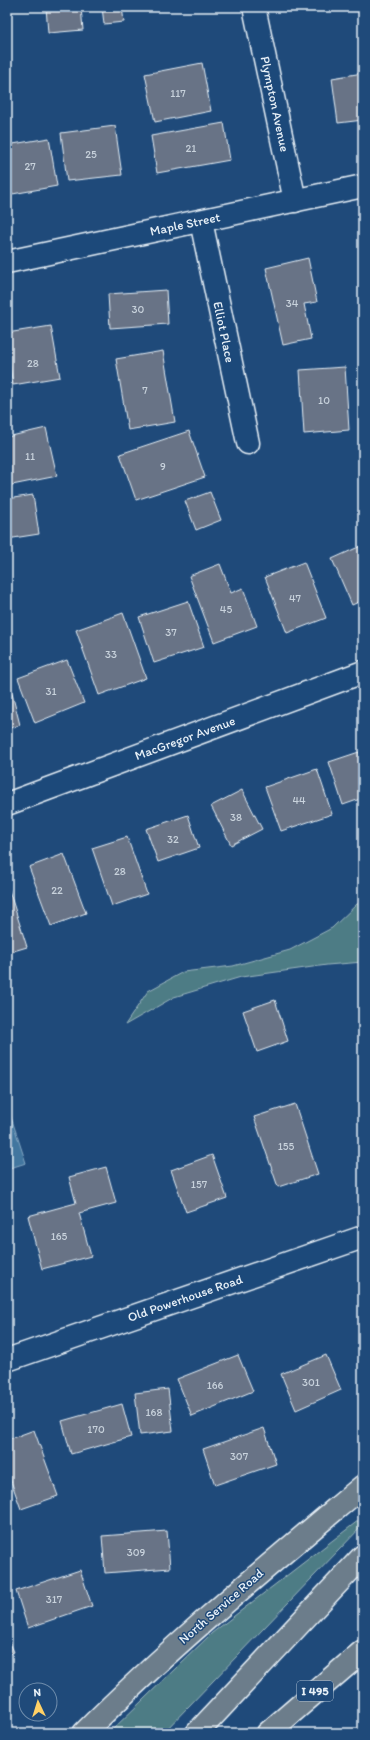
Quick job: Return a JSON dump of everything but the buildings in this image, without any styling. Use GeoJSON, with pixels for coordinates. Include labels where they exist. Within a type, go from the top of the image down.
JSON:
{"type":"FeatureCollection","features":[{"type":"Feature","properties":{"kind":"main road","name":"North Service Road"},"geometry":{"type":"LineString","coordinates":[[84,1733],[192,1631],[363,1486]]}},
{"type":"Feature","properties":{"kind":"main road"},"geometry":{"type":"LineString","coordinates":[[197,1733],[363,1556]]}},
{"type":"Feature","properties":{"kind":"main road","name":"I 495"},"geometry":{"type":"LineString","coordinates":[[268,1733],[363,1651]]}},
{"type":"Feature","properties":{"kind":"street","name":"Plympton Avenue"},"geometry":{"type":"LineString","coordinates":[[254,7],[295,201]]}},
{"type":"Feature","properties":{"kind":"street","name":"Maple Street"},"geometry":{"type":"LineString","coordinates":[[7,262],[363,186]]}},
{"type":"Feature","properties":{"kind":"street","name":"Elliot Place"},"geometry":{"type":"LineString","coordinates":[[201,221],[248,443]]}},
{"type":"Feature","properties":{"kind":"street","name":"MacGregor Avenue"},"geometry":{"type":"LineString","coordinates":[[7,804],[363,672]]}},
{"type":"Feature","properties":{"kind":"street","name":"Old Powerhouse Road"},"geometry":{"type":"LineString","coordinates":[[7,1360],[363,1237]]}},
{"type":"Feature","properties":{"kind":"green space"},"geometry":{"type":"Polygon","coordinates":[[[363,903],[363,962],[327,965],[241,977],[174,997],[125,1025],[148,991],[183,972],[233,966],[290,950],[332,928],[357,904],[363,903]]]}},
{"type":"Feature","properties":{"kind":"green space"},"geometry":{"type":"Polygon","coordinates":[[[363,1517],[363,1525],[163,1733],[109,1733],[212,1633],[363,1517]]]}},
{"type":"Feature","properties":{"kind":"water"},"geometry":{"type":"Polygon","coordinates":[[[7,1111],[9,1111],[26,1163],[7,1169],[7,1111]]]}}]}
